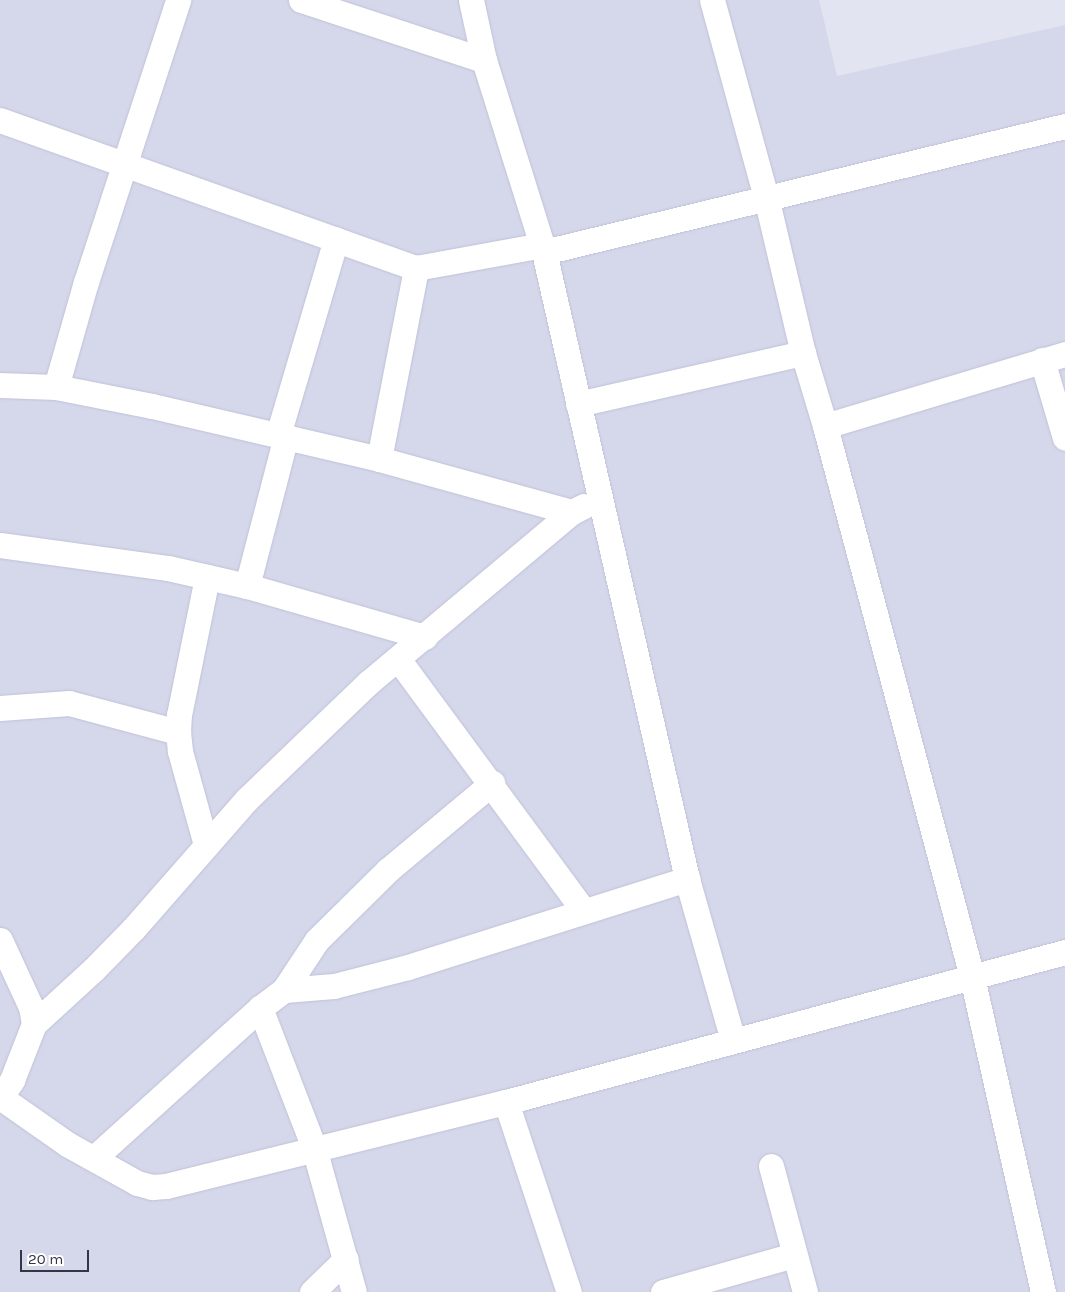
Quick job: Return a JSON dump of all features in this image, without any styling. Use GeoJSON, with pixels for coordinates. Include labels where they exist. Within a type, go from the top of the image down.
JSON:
{"type":"FeatureCollection","features":[{"type":"Feature","properties":{"kind":"street"},"geometry":{"type":"LineString","coordinates":[[56,387],[86,282],[178,0]]}},
{"type":"Feature","properties":{"kind":"street"},"geometry":{"type":"LineString","coordinates":[[301,0],[484,60]]}},
{"type":"Feature","properties":{"kind":"street"},"geometry":{"type":"LineString","coordinates":[[471,0],[484,60],[543,249],[687,879],[733,1040]]}},
{"type":"Feature","properties":{"kind":"street"},"geometry":{"type":"LineString","coordinates":[[712,0],[766,197],[804,353],[972,977],[1043,1292]]}},
{"type":"Feature","properties":{"kind":"street"},"geometry":{"type":"LineString","coordinates":[[0,120],[416,268],[543,249],[1065,126]]}},
{"type":"Feature","properties":{"kind":"street"},"geometry":{"type":"LineString","coordinates":[[247,586],[282,436],[336,240]]}},
{"type":"Feature","properties":{"kind":"street"},"geometry":{"type":"LineString","coordinates":[[379,459],[416,268]]}},
{"type":"Feature","properties":{"kind":"street"},"geometry":{"type":"LineString","coordinates":[[578,404],[804,353]]}},
{"type":"Feature","properties":{"kind":"street"},"geometry":{"type":"LineString","coordinates":[[825,426],[1054,357],[1065,438]]}},
{"type":"Feature","properties":{"kind":"street"},"geometry":{"type":"LineString","coordinates":[[0,385],[56,387],[282,436],[379,459],[572,512]]}},
{"type":"Feature","properties":{"kind":"street"},"geometry":{"type":"LineString","coordinates":[[600,499],[572,512],[368,683],[276,770],[206,845],[134,928],[94,969],[34,1024],[12,1080],[0,1097],[67,1144],[138,1183],[152,1187],[166,1186],[506,1102],[1065,952]]}},
{"type":"Feature","properties":{"kind":"street"},"geometry":{"type":"LineString","coordinates":[[0,545],[168,568],[247,586],[425,637]]}},
{"type":"Feature","properties":{"kind":"street"},"geometry":{"type":"LineString","coordinates":[[206,845],[180,751],[178,732],[207,577]]}},
{"type":"Feature","properties":{"kind":"street"},"geometry":{"type":"LineString","coordinates":[[398,659],[492,783],[583,910]]}},
{"type":"Feature","properties":{"kind":"street"},"geometry":{"type":"LineString","coordinates":[[0,708],[69,704],[178,732]]}},
{"type":"Feature","properties":{"kind":"street"},"geometry":{"type":"LineString","coordinates":[[94,1158],[260,1008],[284,990],[317,940],[388,870],[492,783]]}},
{"type":"Feature","properties":{"kind":"street"},"geometry":{"type":"LineString","coordinates":[[284,990],[344,984],[498,940],[583,910],[687,879]]}},
{"type":"Feature","properties":{"kind":"street"},"geometry":{"type":"LineString","coordinates":[[0,940],[31,1007],[34,1024]]}},
{"type":"Feature","properties":{"kind":"street"},"geometry":{"type":"LineString","coordinates":[[260,1008],[314,1148],[354,1292]]}},
{"type":"Feature","properties":{"kind":"street"},"geometry":{"type":"LineString","coordinates":[[506,1102],[569,1292]]}},
{"type":"Feature","properties":{"kind":"street"},"geometry":{"type":"LineString","coordinates":[[771,1166],[805,1292]]}},
{"type":"Feature","properties":{"kind":"street"},"geometry":{"type":"LineString","coordinates":[[664,1292],[794,1255]]}},
{"type":"Feature","properties":{"kind":"street"},"geometry":{"type":"LineString","coordinates":[[312,1292],[346,1259]]}},
{"type":"Feature","properties":{"kind":"shaded area"},"geometry":{"type":"Polygon","coordinates":[[[0,0],[819,0],[837,76],[1065,25],[1065,1292],[0,1292],[0,0]]]}}]}
